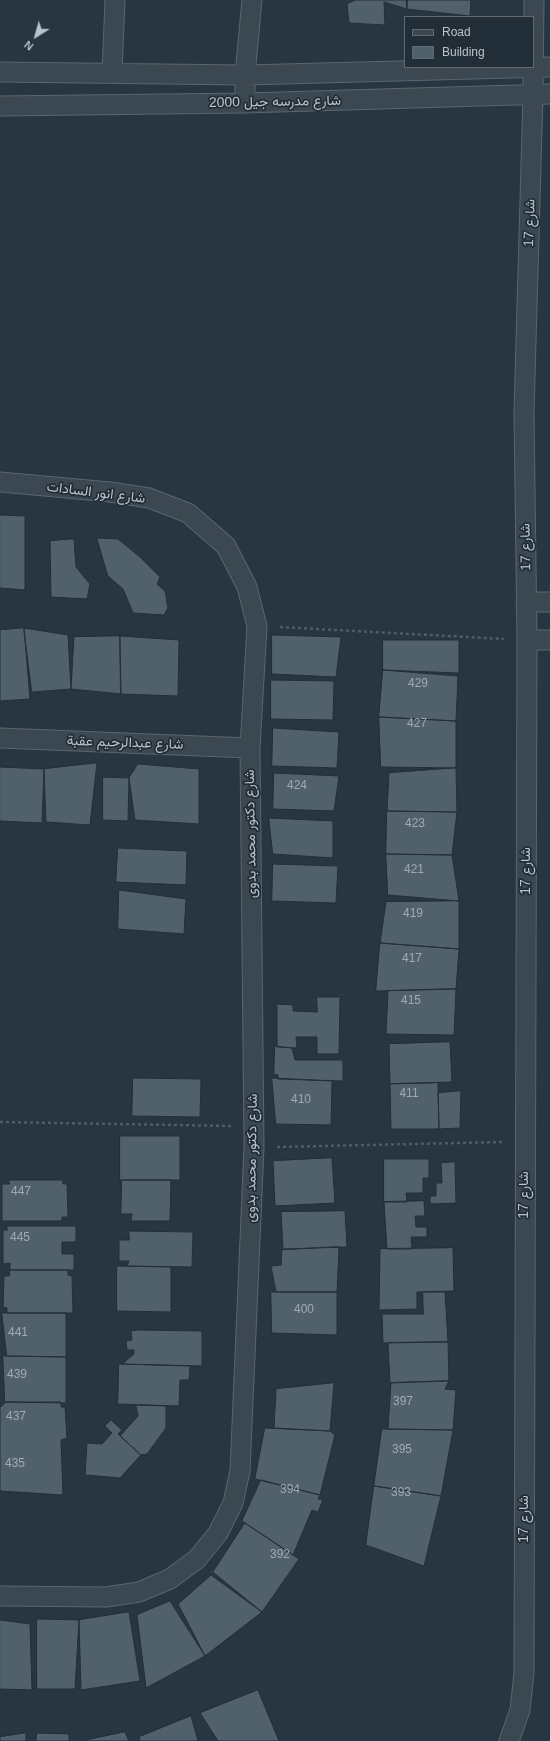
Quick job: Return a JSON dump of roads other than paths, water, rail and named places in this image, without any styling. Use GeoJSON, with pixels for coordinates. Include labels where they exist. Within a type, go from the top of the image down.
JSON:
{"type":"FeatureCollection","features":[{"type":"Feature","properties":{"kind":"street"},"geometry":{"type":"LineString","coordinates":[[112,73],[115,0]]}},
{"type":"Feature","properties":{"kind":"street"},"geometry":{"type":"LineString","coordinates":[[245,103],[245,75],[252,0]]}},
{"type":"Feature","properties":{"kind":"street","name":"شارع 17"},"geometry":{"type":"LineString","coordinates":[[509,1741],[520,1710],[524,1674],[524,1141],[527,640],[524,413],[542,94],[542,67],[534,0]]}},
{"type":"Feature","properties":{"kind":"street","name":"شارع مدرسه جيل 2000"},"geometry":{"type":"LineString","coordinates":[[0,72],[245,75],[505,68]]}},
{"type":"Feature","properties":{"kind":"street","name":"شارع مدرسه جيل 2000"},"geometry":{"type":"LineString","coordinates":[[0,106],[245,103],[542,94]]}},
{"type":"Feature","properties":{"kind":"street","name":"شارع انور السادات"},"geometry":{"type":"LineString","coordinates":[[0,482],[110,492],[149,498],[188,512],[226,546]]}},
{"type":"Feature","properties":{"kind":"street","name":"شارع دكتور محمد بدوى"},"geometry":{"type":"LineString","coordinates":[[0,1596],[106,1597],[139,1592],[170,1579],[197,1559],[218,1533],[233,1503],[240,1471],[254,1147],[250,748],[258,626],[247,587],[226,546]]}},
{"type":"Feature","properties":{"kind":"street"},"geometry":{"type":"LineString","coordinates":[[526,602],[550,602]]}},
{"type":"Feature","properties":{"kind":"street"},"geometry":{"type":"LineString","coordinates":[[527,640],[550,640]]}},
{"type":"Feature","properties":{"kind":"street","name":"شارع عبدالرحيم عقبة"},"geometry":{"type":"LineString","coordinates":[[0,738],[250,748]]}}]}
